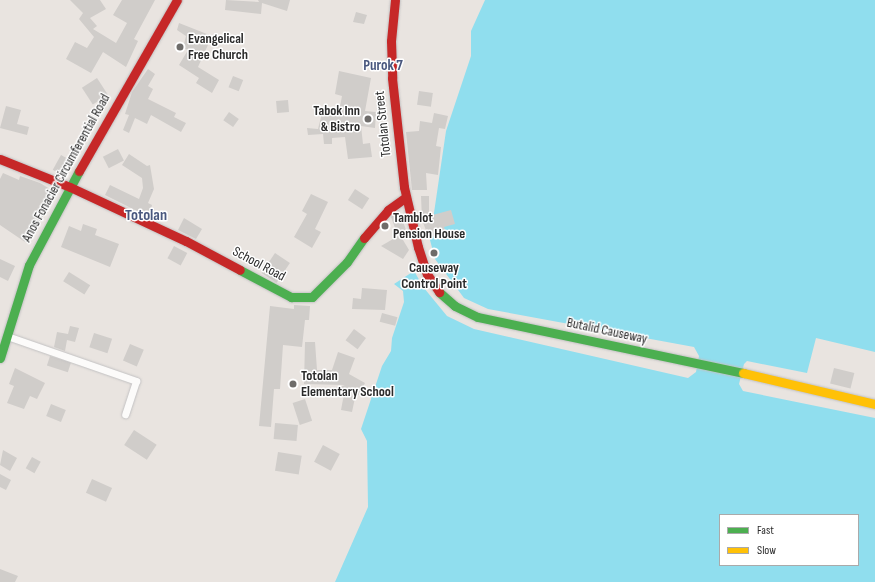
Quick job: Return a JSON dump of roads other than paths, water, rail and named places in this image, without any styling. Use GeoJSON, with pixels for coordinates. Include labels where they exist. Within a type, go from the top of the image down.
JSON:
{"type":"FeatureCollection","features":[{"type":"Feature","properties":{"kind":"main road","name":"Anos Fonacier Circumferential Road"},"geometry":{"type":"LineString","coordinates":[[0,358],[29,265],[70,187],[177,0]]}},
{"type":"Feature","properties":{"kind":"main road","name":"Totolan Street"},"geometry":{"type":"LineString","coordinates":[[395,0],[391,41],[392,78],[406,197]]}},
{"type":"Feature","properties":{"kind":"main road","name":"School Road"},"geometry":{"type":"LineString","coordinates":[[0,159],[70,187],[186,241],[291,297],[312,297],[347,262],[366,235],[388,210],[406,197]]}},
{"type":"Feature","properties":{"kind":"main road","name":"Butalid Causeway"},"geometry":{"type":"LineString","coordinates":[[406,197],[418,247],[427,274],[438,291],[455,306],[478,317],[694,364],[745,373],[875,404]]}},
{"type":"Feature","properties":{"kind":"street"},"geometry":{"type":"LineString","coordinates":[[7,336],[136,380],[125,414]]}},
{"type":"Feature","properties":{"kind":"water"},"geometry":{"type":"Polygon","coordinates":[[[485,0],[875,0],[875,352],[816,338],[807,373],[747,361],[744,364],[739,384],[743,391],[875,418],[875,582],[335,582],[368,507],[367,441],[361,429],[382,366],[391,351],[392,338],[404,302],[403,291],[394,284],[414,271],[424,288],[447,316],[474,329],[688,378],[696,372],[699,356],[694,347],[488,309],[464,298],[435,259],[430,240],[446,131],[471,56],[471,31],[485,0]]]}},
{"type":"Feature","properties":{"kind":"place","name":"Evangelical Free Church"},"geometry":{"type":"Point","coordinates":[180,47]}},
{"type":"Feature","properties":{"kind":"place","name":"Tabok Inn & Bistro"},"geometry":{"type":"Point","coordinates":[368,119]}},
{"type":"Feature","properties":{"kind":"place","name":"Tamblot Pension House"},"geometry":{"type":"Point","coordinates":[385,226]}},
{"type":"Feature","properties":{"kind":"place","name":"Causeway Control Point"},"geometry":{"type":"Point","coordinates":[434,253]}},
{"type":"Feature","properties":{"kind":"place","name":"Totolan Elementary School"},"geometry":{"type":"Point","coordinates":[293,384]}},
{"type":"Feature","properties":{"kind":"district","name":"Purok 7"},"geometry":{"type":"Point","coordinates":[383,66]}},
{"type":"Feature","properties":{"kind":"district","name":"Totolan"},"geometry":{"type":"Point","coordinates":[146,216]}}]}
